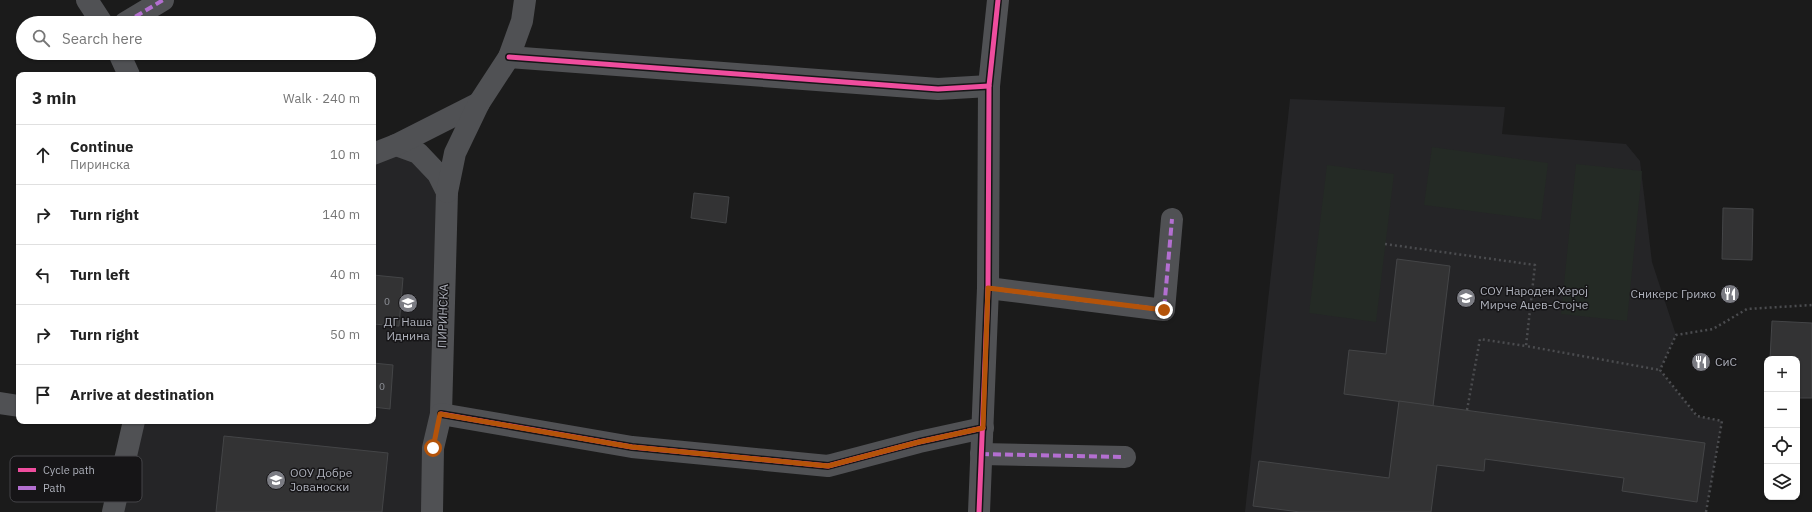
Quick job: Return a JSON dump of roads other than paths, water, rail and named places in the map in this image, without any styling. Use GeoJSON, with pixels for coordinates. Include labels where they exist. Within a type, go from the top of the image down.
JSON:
{"type":"FeatureCollection","features":[{"type":"Feature","properties":{"kind":"street"},"geometry":{"type":"LineString","coordinates":[[87,0],[97,16]]}},
{"type":"Feature","properties":{"kind":"street"},"geometry":{"type":"LineString","coordinates":[[137,16],[164,0]]}},
{"type":"Feature","properties":{"kind":"street"},"geometry":{"type":"LineString","coordinates":[[446,192],[455,153],[479,103],[509,57],[522,21],[525,0]]}},
{"type":"Feature","properties":{"kind":"street"},"geometry":{"type":"LineString","coordinates":[[979,512],[988,288],[989,86],[998,0]]}},
{"type":"Feature","properties":{"kind":"street"},"geometry":{"type":"LineString","coordinates":[[509,57],[938,89],[989,86]]}},
{"type":"Feature","properties":{"kind":"street"},"geometry":{"type":"LineString","coordinates":[[122,60],[128,72]]}},
{"type":"Feature","properties":{"kind":"street"},"geometry":{"type":"LineString","coordinates":[[376,153],[396,145],[479,103]]}},
{"type":"Feature","properties":{"kind":"street","name":"ПИРИНСКА"},"geometry":{"type":"LineString","coordinates":[[396,145],[418,153],[438,174],[446,192],[440,414],[433,448],[432,512]]}},
{"type":"Feature","properties":{"kind":"street"},"geometry":{"type":"LineString","coordinates":[[988,288],[1164,310],[1172,219]]}},
{"type":"Feature","properties":{"kind":"street"},"geometry":{"type":"LineString","coordinates":[[0,404],[16,406]]}},
{"type":"Feature","properties":{"kind":"street"},"geometry":{"type":"LineString","coordinates":[[440,414],[632,447],[828,466],[919,442],[983,428]]}},
{"type":"Feature","properties":{"kind":"street"},"geometry":{"type":"LineString","coordinates":[[126,456],[133,424]]}},
{"type":"Feature","properties":{"kind":"street"},"geometry":{"type":"LineString","coordinates":[[981,454],[1125,458]]}},
{"type":"Feature","properties":{"kind":"street"},"geometry":{"type":"LineString","coordinates":[[113,512],[115,502]]}},
{"type":"Feature","properties":{"kind":"place","name":"Сникерс Грижо"},"geometry":{"type":"Point","coordinates":[1730,294]}},
{"type":"Feature","properties":{"kind":"place","name":"СОУ Народен Херој Мирче Ацев-Стојче"},"geometry":{"type":"Point","coordinates":[1466,298]}},
{"type":"Feature","properties":{"kind":"place","name":"ДГ Наша Иднина"},"geometry":{"type":"Point","coordinates":[408,303]}},
{"type":"Feature","properties":{"kind":"place","name":"СиС"},"geometry":{"type":"Point","coordinates":[1701,362]}},
{"type":"Feature","properties":{"kind":"place","name":"ООУ Добре Јованоски"},"geometry":{"type":"Point","coordinates":[276,480]}}]}
